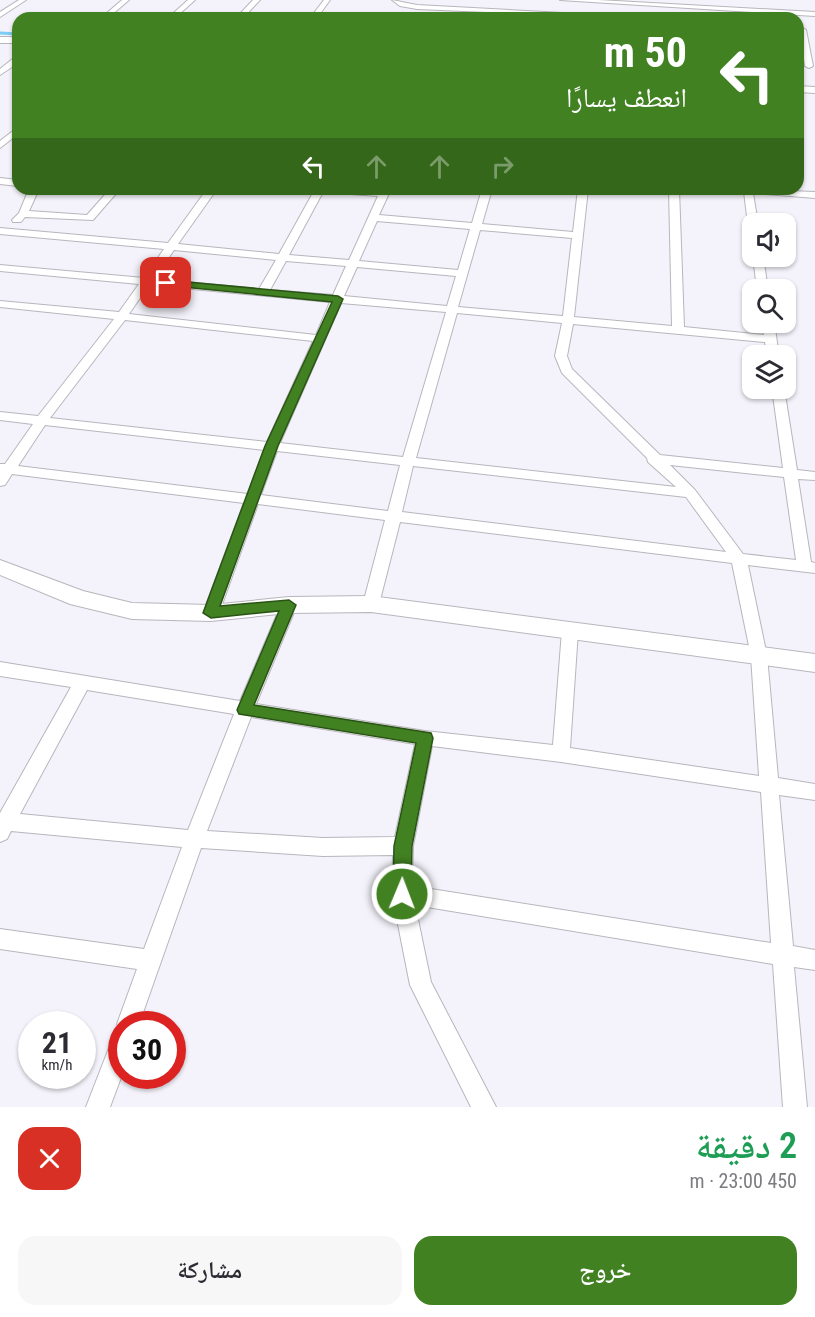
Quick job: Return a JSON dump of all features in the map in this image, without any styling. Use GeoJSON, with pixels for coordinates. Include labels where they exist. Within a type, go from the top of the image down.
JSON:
{"type":"FeatureCollection","features":[{"type":"Feature","properties":{"kind":"main road"},"geometry":{"type":"LineString","coordinates":[[0,567],[78,598],[132,611],[211,613],[289,605],[371,604],[815,663]]}},
{"type":"Feature","properties":{"kind":"street"},"geometry":{"type":"LineString","coordinates":[[0,15],[23,0]]}},
{"type":"Feature","properties":{"kind":"street"},"geometry":{"type":"LineString","coordinates":[[111,12],[126,0]]}},
{"type":"Feature","properties":{"kind":"street"},"geometry":{"type":"LineString","coordinates":[[178,12],[192,0]]}},
{"type":"Feature","properties":{"kind":"street"},"geometry":{"type":"LineString","coordinates":[[245,12],[257,0]]}},
{"type":"Feature","properties":{"kind":"street"},"geometry":{"type":"LineString","coordinates":[[318,12],[327,0]]}},
{"type":"Feature","properties":{"kind":"street"},"geometry":{"type":"LineString","coordinates":[[395,0],[402,5],[429,8],[505,12]]}},
{"type":"Feature","properties":{"kind":"street"},"geometry":{"type":"LineString","coordinates":[[563,0],[627,5],[696,4],[749,12]]}},
{"type":"Feature","properties":{"kind":"street"},"geometry":{"type":"LineString","coordinates":[[427,12],[429,8]]}},
{"type":"Feature","properties":{"kind":"street"},"geometry":{"type":"LineString","coordinates":[[804,47],[812,66]]}},
{"type":"Feature","properties":{"kind":"street"},"geometry":{"type":"LineString","coordinates":[[0,73],[12,64]]}},
{"type":"Feature","properties":{"kind":"street"},"geometry":{"type":"LineString","coordinates":[[0,146],[12,136]]}},
{"type":"Feature","properties":{"kind":"street"},"geometry":{"type":"LineString","coordinates":[[2,233],[23,214],[31,195]]}},
{"type":"Feature","properties":{"kind":"street"},"geometry":{"type":"LineString","coordinates":[[23,214],[90,218],[110,195]]}},
{"type":"Feature","properties":{"kind":"street"},"geometry":{"type":"LineString","coordinates":[[0,482],[4,469],[122,316],[208,195]]}},
{"type":"Feature","properties":{"kind":"street"},"geometry":{"type":"LineString","coordinates":[[263,292],[315,195]]}},
{"type":"Feature","properties":{"kind":"street"},"geometry":{"type":"LineString","coordinates":[[211,613],[272,446],[384,195]]}},
{"type":"Feature","properties":{"kind":"street"},"geometry":{"type":"LineString","coordinates":[[371,604],[408,461],[485,195]]}},
{"type":"Feature","properties":{"kind":"street"},"geometry":{"type":"LineString","coordinates":[[582,195],[568,321],[561,356],[566,370],[653,459],[690,493],[739,559],[759,656],[795,1107]]}},
{"type":"Feature","properties":{"kind":"street"},"geometry":{"type":"LineString","coordinates":[[674,195],[678,331]]}},
{"type":"Feature","properties":{"kind":"street"},"geometry":{"type":"LineString","coordinates":[[749,195],[751,213]]}},
{"type":"Feature","properties":{"kind":"street"},"geometry":{"type":"LineString","coordinates":[[374,218],[577,235]]}},
{"type":"Feature","properties":{"kind":"street"},"geometry":{"type":"LineString","coordinates":[[2,233],[464,274]]}},
{"type":"Feature","properties":{"kind":"street"},"geometry":{"type":"LineString","coordinates":[[0,268],[771,339]]}},
{"type":"Feature","properties":{"kind":"street"},"geometry":{"type":"LineString","coordinates":[[0,319],[6,305],[321,339]]}},
{"type":"Feature","properties":{"kind":"street"},"geometry":{"type":"LineString","coordinates":[[770,333],[772,345]]}},
{"type":"Feature","properties":{"kind":"street"},"geometry":{"type":"LineString","coordinates":[[4,469],[810,567],[790,474],[780,399]]}},
{"type":"Feature","properties":{"kind":"street"},"geometry":{"type":"LineString","coordinates":[[0,416],[690,493]]}},
{"type":"Feature","properties":{"kind":"street"},"geometry":{"type":"LineString","coordinates":[[653,459],[815,476]]}},
{"type":"Feature","properties":{"kind":"street"},"geometry":{"type":"LineString","coordinates":[[133,1011],[194,839],[244,710],[289,605]]}},
{"type":"Feature","properties":{"kind":"street"},"geometry":{"type":"LineString","coordinates":[[561,754],[570,631]]}},
{"type":"Feature","properties":{"kind":"street"},"geometry":{"type":"LineString","coordinates":[[0,669],[425,738],[561,754],[815,792]]}},
{"type":"Feature","properties":{"kind":"street"},"geometry":{"type":"LineString","coordinates":[[83,682],[2,825],[323,847],[403,846]]}},
{"type":"Feature","properties":{"kind":"street"},"geometry":{"type":"LineString","coordinates":[[425,738],[403,846],[402,894],[421,985],[484,1107]]}},
{"type":"Feature","properties":{"kind":"street"},"geometry":{"type":"LineString","coordinates":[[402,894],[815,960]]}},
{"type":"Feature","properties":{"kind":"street"},"geometry":{"type":"LineString","coordinates":[[0,939],[152,961]]}},
{"type":"Feature","properties":{"kind":"street"},"geometry":{"type":"LineString","coordinates":[[98,1107],[108,1080]]}},
{"type":"Feature","properties":{"kind":"waterway"},"geometry":{"type":"LineString","coordinates":[[0,33],[12,34]]}},
{"type":"Feature","properties":{"kind":"route"},"geometry":{"type":"LineString","coordinates":[[166,283],[338,299],[272,446],[211,613],[289,605],[244,710],[425,738],[403,846],[402,894]]}}]}
